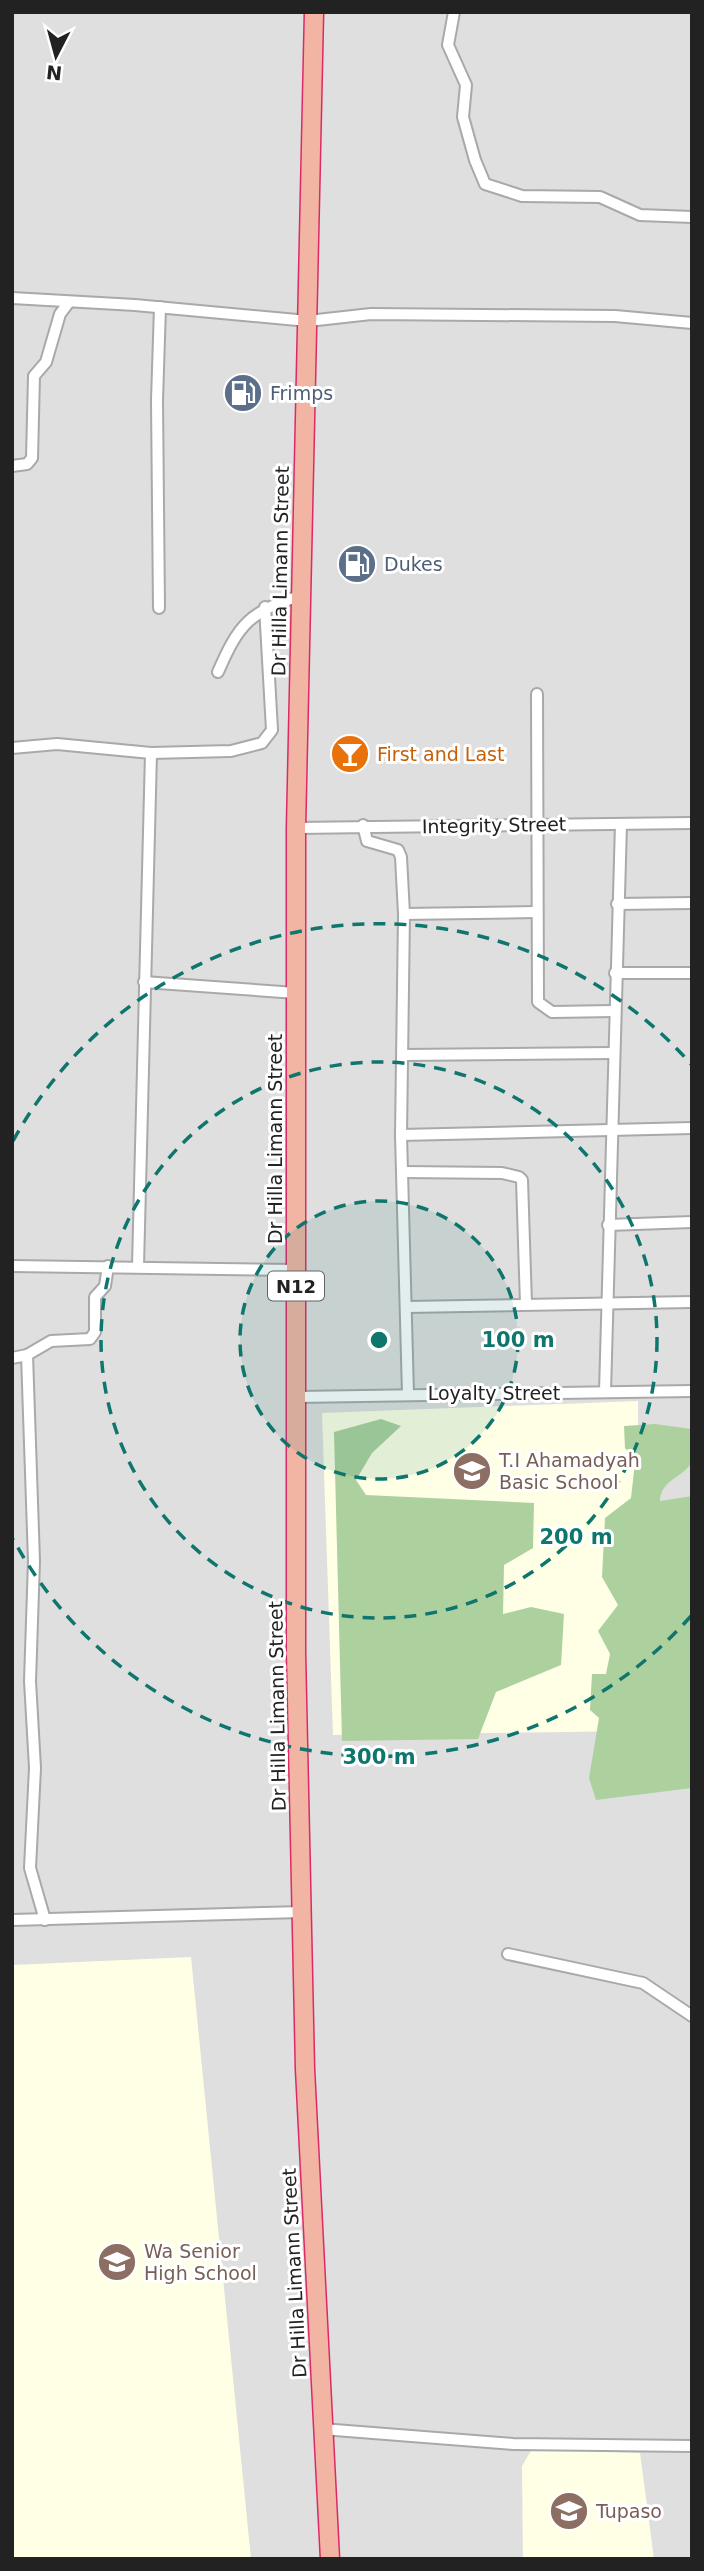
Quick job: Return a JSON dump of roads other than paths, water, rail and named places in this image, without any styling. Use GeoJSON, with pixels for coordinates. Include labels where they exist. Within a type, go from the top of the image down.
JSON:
{"type":"FeatureCollection","features":[{"type":"Feature","properties":{"kind":"highway","name":"Dr Hilla Limann Street"},"geometry":{"type":"LineString","coordinates":[[314,12],[296,828],[296,1652],[305,2069],[330,2559]]}},
{"type":"Feature","properties":{"kind":"street"},"geometry":{"type":"LineString","coordinates":[[454,12],[448,45],[466,85],[463,117],[485,184],[522,196],[600,197],[640,215],[692,217]]}},
{"type":"Feature","properties":{"kind":"street"},"geometry":{"type":"LineString","coordinates":[[12,298],[160,307],[308,321],[370,314],[615,316],[692,323]]}},
{"type":"Feature","properties":{"kind":"street"},"geometry":{"type":"LineString","coordinates":[[12,466],[26,464],[32,458],[34,376],[46,362],[60,314],[69,302]]}},
{"type":"Feature","properties":{"kind":"street"},"geometry":{"type":"LineString","coordinates":[[159,608],[157,400],[160,307]]}},
{"type":"Feature","properties":{"kind":"street"},"geometry":{"type":"LineString","coordinates":[[218,672],[240,630],[265,607],[300,596]]}},
{"type":"Feature","properties":{"kind":"street"},"geometry":{"type":"LineString","coordinates":[[12,748],[57,744],[151,753],[251,748],[268,738],[272,730],[265,607]]}},
{"type":"Feature","properties":{"kind":"street"},"geometry":{"type":"LineString","coordinates":[[537,694],[538,1002],[552,1012],[614,1011]]}},
{"type":"Feature","properties":{"kind":"street"},"geometry":{"type":"LineString","coordinates":[[138,1266],[151,753]]}},
{"type":"Feature","properties":{"kind":"street","name":"Integrity Street"},"geometry":{"type":"LineString","coordinates":[[296,828],[363,825],[692,823]]}},
{"type":"Feature","properties":{"kind":"street"},"geometry":{"type":"LineString","coordinates":[[605,1392],[610,1131],[621,824]]}},
{"type":"Feature","properties":{"kind":"street"},"geometry":{"type":"LineString","coordinates":[[363,825],[367,841],[398,850],[404,914],[401,1135],[408,1394]]}},
{"type":"Feature","properties":{"kind":"street"},"geometry":{"type":"LineString","coordinates":[[617,904],[692,903]]}},
{"type":"Feature","properties":{"kind":"street"},"geometry":{"type":"LineString","coordinates":[[404,914],[537,912]]}},
{"type":"Feature","properties":{"kind":"street"},"geometry":{"type":"LineString","coordinates":[[615,973],[692,972]]}},
{"type":"Feature","properties":{"kind":"street"},"geometry":{"type":"LineString","coordinates":[[144,982],[296,993]]}},
{"type":"Feature","properties":{"kind":"street"},"geometry":{"type":"LineString","coordinates":[[402,1055],[613,1053]]}},
{"type":"Feature","properties":{"kind":"street"},"geometry":{"type":"LineString","coordinates":[[401,1135],[692,1128]]}},
{"type":"Feature","properties":{"kind":"street"},"geometry":{"type":"LineString","coordinates":[[403,1172],[502,1173],[522,1180],[526,1304]]}},
{"type":"Feature","properties":{"kind":"street"},"geometry":{"type":"LineString","coordinates":[[608,1225],[692,1222]]}},
{"type":"Feature","properties":{"kind":"street"},"geometry":{"type":"LineString","coordinates":[[12,1266],[296,1270]]}},
{"type":"Feature","properties":{"kind":"street"},"geometry":{"type":"LineString","coordinates":[[45,1920],[30,1868],[35,1769],[30,1681],[34,1562],[17,1358],[51,1341],[90,1339],[95,1332],[95,1297],[105,1286],[108,1266]]}},
{"type":"Feature","properties":{"kind":"street"},"geometry":{"type":"LineString","coordinates":[[407,1307],[692,1302]]}},
{"type":"Feature","properties":{"kind":"street","name":"Loyalty Street"},"geometry":{"type":"LineString","coordinates":[[297,1397],[692,1391]]}},
{"type":"Feature","properties":{"kind":"street"},"geometry":{"type":"LineString","coordinates":[[12,1920],[302,1912]]}},
{"type":"Feature","properties":{"kind":"street"},"geometry":{"type":"LineString","coordinates":[[508,1954],[643,1983],[692,2016]]}},
{"type":"Feature","properties":{"kind":"street"},"geometry":{"type":"LineString","coordinates":[[322,2430],[513,2444],[692,2446]]}},
{"type":"Feature","properties":{"kind":"place","name":"Frimps"},"geometry":{"type":"Point","coordinates":[243,393]}},
{"type":"Feature","properties":{"kind":"place","name":"Dukes"},"geometry":{"type":"Point","coordinates":[357,564]}},
{"type":"Feature","properties":{"kind":"place","name":"First and Last"},"geometry":{"type":"Point","coordinates":[350,754]}},
{"type":"Feature","properties":{"kind":"place","name":"T.I Ahamadyah Basic School"},"geometry":{"type":"Point","coordinates":[472,1471]}},
{"type":"Feature","properties":{"kind":"place","name":"Wa Senior High School"},"geometry":{"type":"Point","coordinates":[117,2262]}},
{"type":"Feature","properties":{"kind":"place","name":"Tupaso"},"geometry":{"type":"Point","coordinates":[569,2511]}}]}
